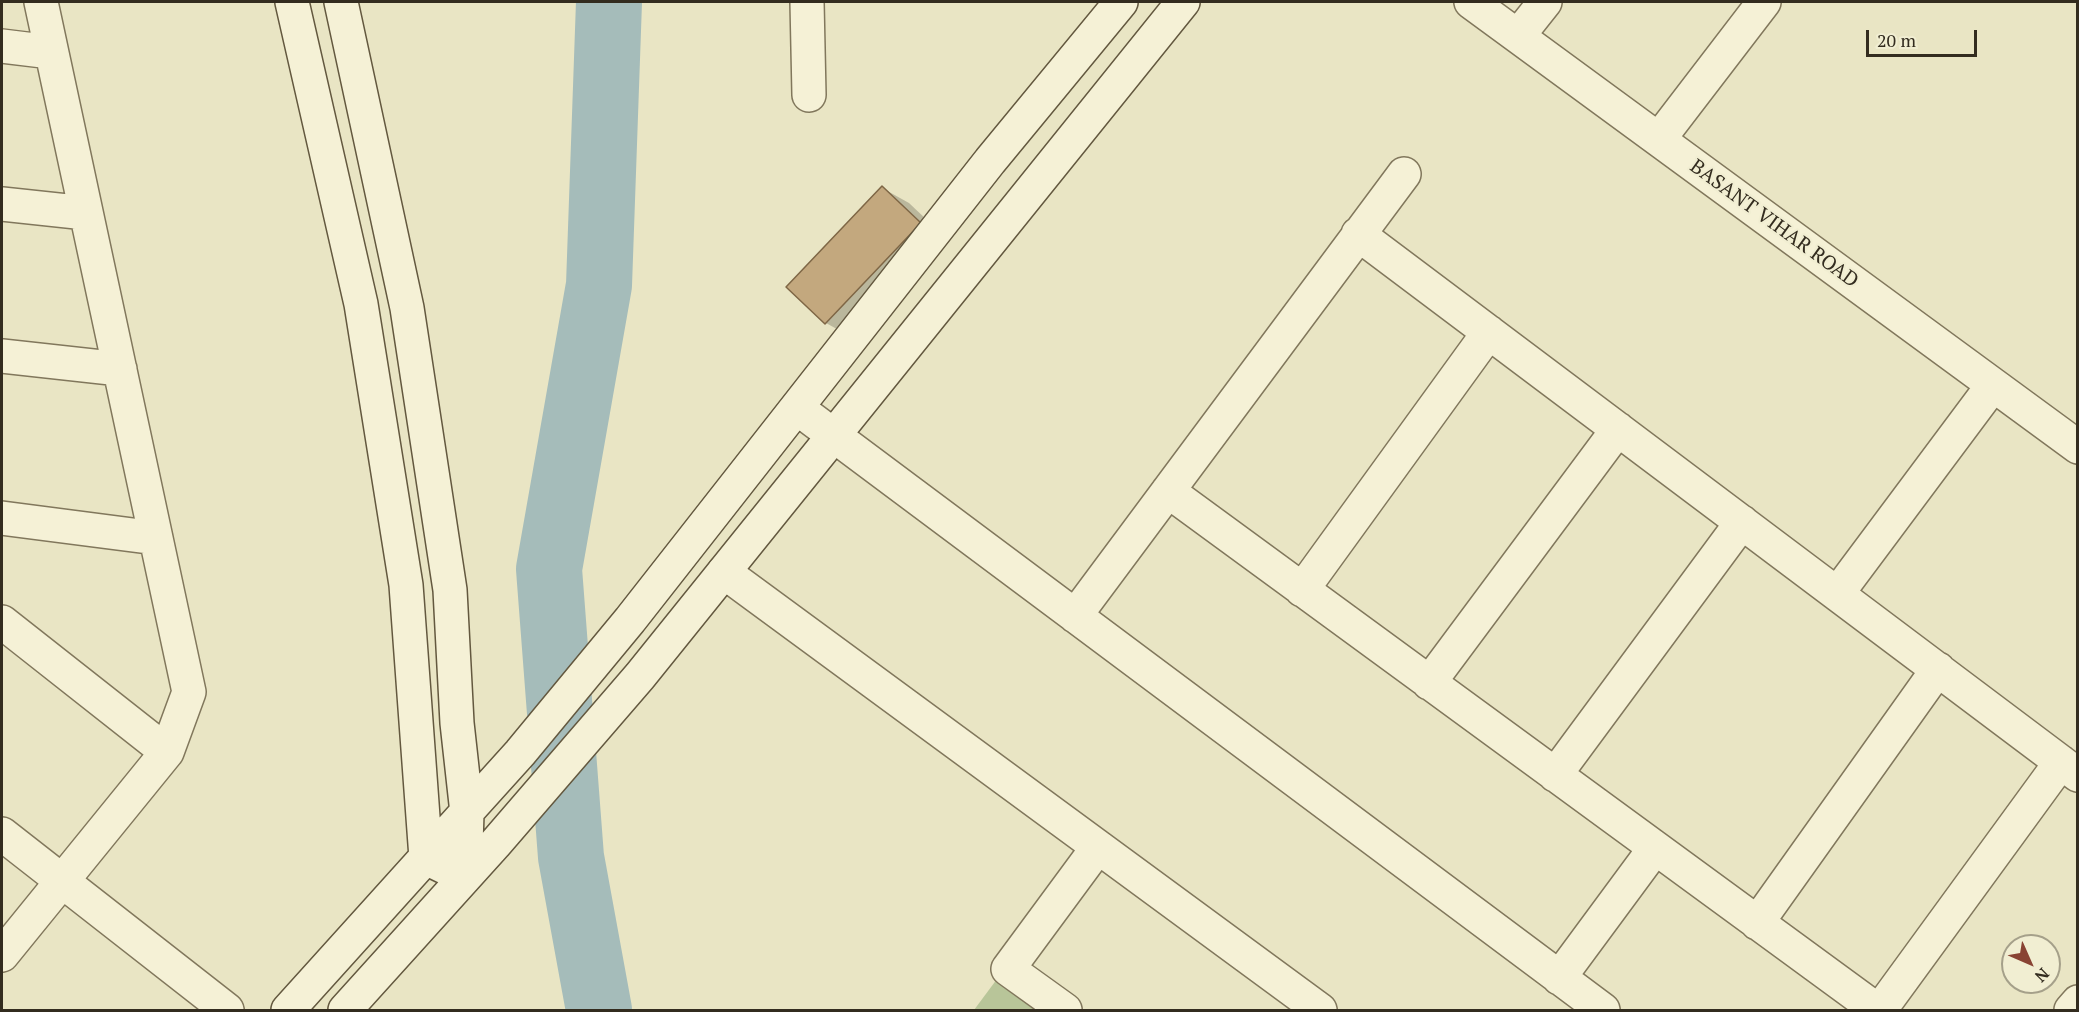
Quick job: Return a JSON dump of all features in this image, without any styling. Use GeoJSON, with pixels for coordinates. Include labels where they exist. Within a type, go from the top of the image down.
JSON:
{"type":"FeatureCollection","features":[{"type":"Feature","properties":{"kind":"street"},"geometry":{"type":"LineString","coordinates":[[2,956],[61,880],[167,752],[189,692],[41,2]]}},
{"type":"Feature","properties":{"kind":"street"},"geometry":{"type":"LineString","coordinates":[[292,2],[361,304],[406,585],[426,858]]}},
{"type":"Feature","properties":{"kind":"street"},"geometry":{"type":"LineString","coordinates":[[341,2],[407,308],[450,590],[457,723],[467,813],[465,877]]}},
{"type":"Feature","properties":{"kind":"street"},"geometry":{"type":"LineString","coordinates":[[807,2],[808,94]]}},
{"type":"Feature","properties":{"kind":"street"},"geometry":{"type":"LineString","coordinates":[[288,1011],[520,753],[630,620],[983,171],[1121,2]]}},
{"type":"Feature","properties":{"kind":"street"},"geometry":{"type":"LineString","coordinates":[[345,1011],[515,821],[640,676],[1182,2]]}},
{"type":"Feature","properties":{"kind":"street","name":"BASANT VIHAR ROAD"},"geometry":{"type":"LineString","coordinates":[[1471,2],[2078,447]]}},
{"type":"Feature","properties":{"kind":"street"},"geometry":{"type":"LineString","coordinates":[[1518,36],[1545,2]]}},
{"type":"Feature","properties":{"kind":"street"},"geometry":{"type":"LineString","coordinates":[[1659,139],[1764,2]]}},
{"type":"Feature","properties":{"kind":"street"},"geometry":{"type":"LineString","coordinates":[[2,46],[51,52]]}},
{"type":"Feature","properties":{"kind":"street"},"geometry":{"type":"LineString","coordinates":[[1075,616],[1404,174]]}},
{"type":"Feature","properties":{"kind":"street"},"geometry":{"type":"LineString","coordinates":[[2,204],[86,213]]}},
{"type":"Feature","properties":{"kind":"street"},"geometry":{"type":"LineString","coordinates":[[1168,491],[1878,1011],[2069,769],[1358,234]]}},
{"type":"Feature","properties":{"kind":"street"},"geometry":{"type":"LineString","coordinates":[[1302,590],[1489,332]]}},
{"type":"Feature","properties":{"kind":"street"},"geometry":{"type":"LineString","coordinates":[[2,356],[120,369]]}},
{"type":"Feature","properties":{"kind":"street"},"geometry":{"type":"LineString","coordinates":[[1837,594],[1993,385]]}},
{"type":"Feature","properties":{"kind":"street"},"geometry":{"type":"LineString","coordinates":[[797,408],[1603,1011]]}},
{"type":"Feature","properties":{"kind":"street"},"geometry":{"type":"LineString","coordinates":[[1429,683],[1618,429]]}},
{"type":"Feature","properties":{"kind":"street"},"geometry":{"type":"LineString","coordinates":[[2,518],[156,538]]}},
{"type":"Feature","properties":{"kind":"street"},"geometry":{"type":"LineString","coordinates":[[1556,775],[1742,522]]}},
{"type":"Feature","properties":{"kind":"street"},"geometry":{"type":"LineString","coordinates":[[724,572],[1320,1011]]}},
{"type":"Feature","properties":{"kind":"street"},"geometry":{"type":"LineString","coordinates":[[2,622],[167,752]]}},
{"type":"Feature","properties":{"kind":"street"},"geometry":{"type":"LineString","coordinates":[[1757,923],[1938,669]]}},
{"type":"Feature","properties":{"kind":"street"},"geometry":{"type":"LineString","coordinates":[[2,834],[227,1011]]}},
{"type":"Feature","properties":{"kind":"street"},"geometry":{"type":"LineString","coordinates":[[1065,1011],[1008,969],[1098,847]]}},
{"type":"Feature","properties":{"kind":"street"},"geometry":{"type":"LineString","coordinates":[[1559,978],[1655,848]]}},
{"type":"Feature","properties":{"kind":"street"},"geometry":{"type":"LineString","coordinates":[[426,858],[465,877]]}},
{"type":"Feature","properties":{"kind":"street"},"geometry":{"type":"LineString","coordinates":[[2072,1011],[2078,1002]]}},
{"type":"Feature","properties":{"kind":"green space"},"geometry":{"type":"Polygon","coordinates":[[[997,979],[1041,1010],[974,1010],[997,979]]]}},
{"type":"Feature","properties":{"kind":"building"},"geometry":{"type":"Polygon","coordinates":[[[882,186],[921,223],[825,324],[786,287],[882,186]]]}},
{"type":"Feature","properties":{"kind":"waterway"},"geometry":{"type":"LineString","coordinates":[[599,1010],[571,857],[549,569],[599,285],[609,2]]}}]}
